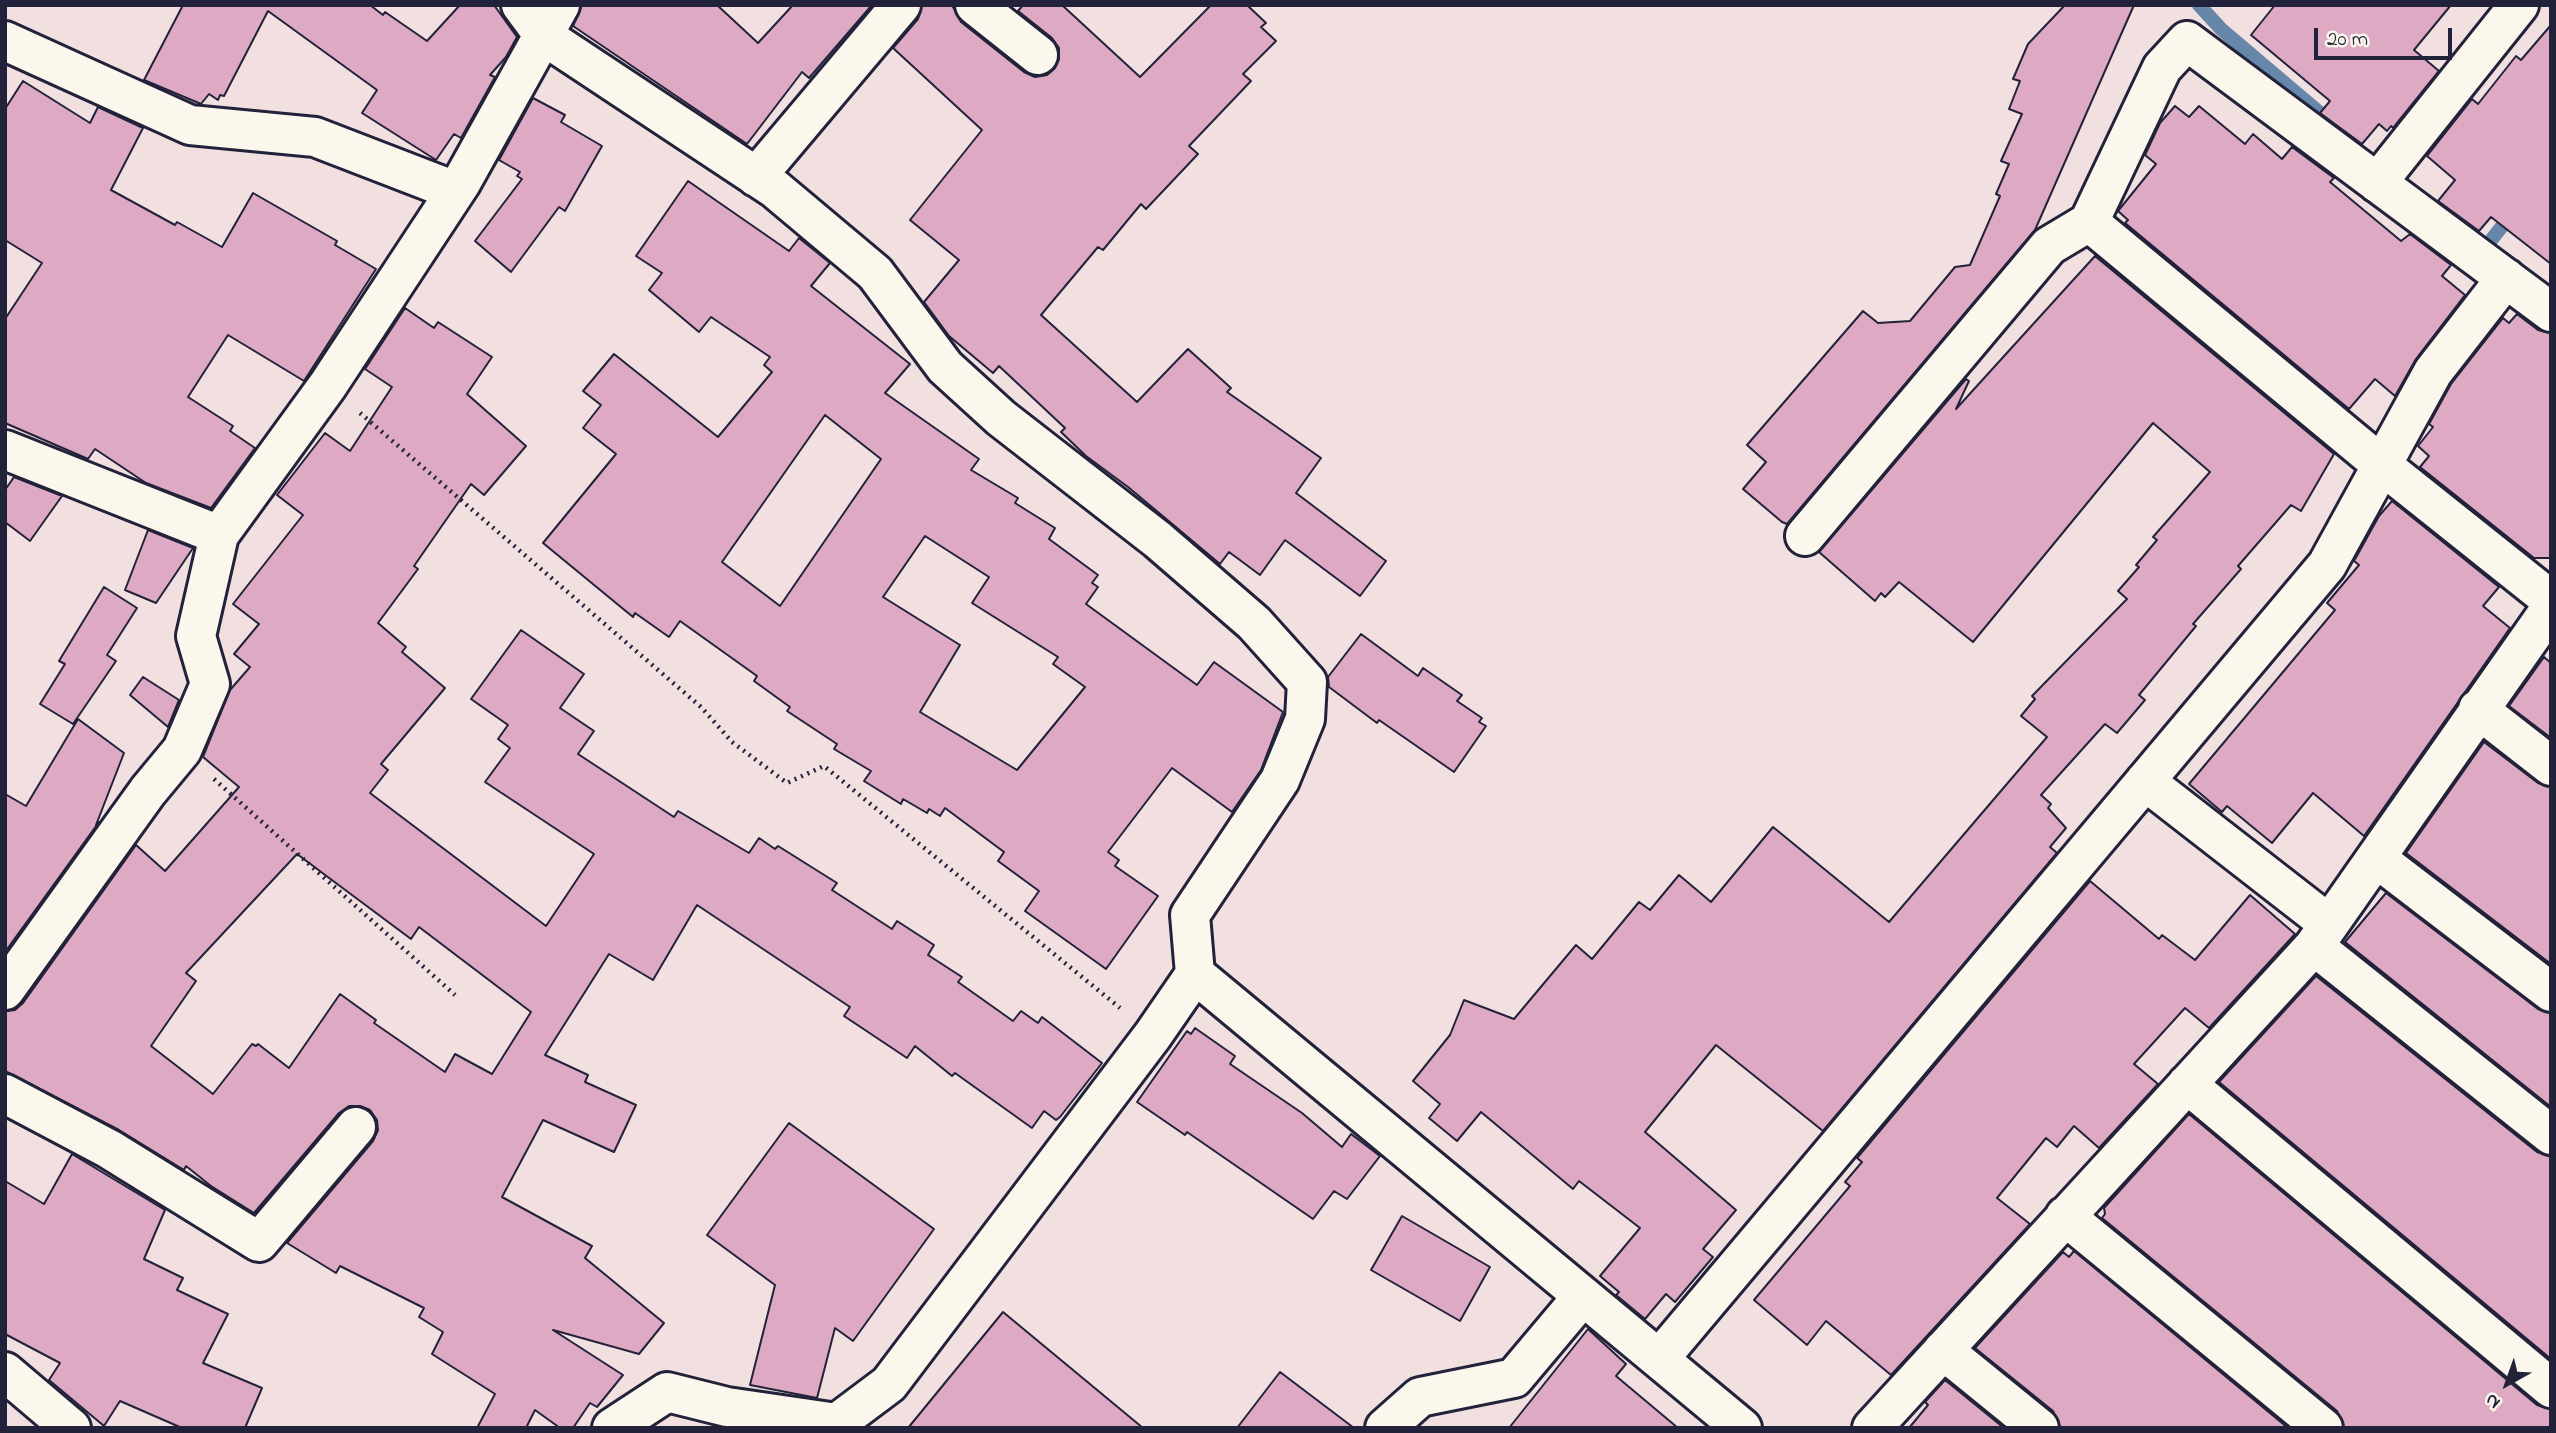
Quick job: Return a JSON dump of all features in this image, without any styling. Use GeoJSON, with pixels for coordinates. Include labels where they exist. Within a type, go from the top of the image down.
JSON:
{"type":"FeatureCollection","features":[{"type":"Feature","properties":{"kind":"street"},"geometry":{"type":"LineString","coordinates":[[521,5],[552,20],[775,189],[875,273],[954,376],[1001,418],[1158,540],[1254,623],[1307,682],[1305,719],[1280,780],[1191,915],[1195,974],[1153,1035],[889,1384],[838,1425],[727,1407],[667,1392],[612,1428]]}},
{"type":"Feature","properties":{"kind":"street"},"geometry":{"type":"LineString","coordinates":[[756,177],[901,5]]}},
{"type":"Feature","properties":{"kind":"street"},"geometry":{"type":"LineString","coordinates":[[975,5],[1038,55]]}},
{"type":"Feature","properties":{"kind":"street"},"geometry":{"type":"LineString","coordinates":[[2377,183],[2519,5]]}},
{"type":"Feature","properties":{"kind":"street"},"geometry":{"type":"LineString","coordinates":[[5,990],[148,791],[182,750],[210,684],[196,636],[219,535],[328,385],[456,191],[552,20]]}},
{"type":"Feature","properties":{"kind":"street"},"geometry":{"type":"LineString","coordinates":[[5,41],[190,125],[315,137],[456,191]]}},
{"type":"Feature","properties":{"kind":"street"},"geometry":{"type":"LineString","coordinates":[[1805,536],[2049,246],[2089,222],[2162,68],[2187,41],[2551,312]]}},
{"type":"Feature","properties":{"kind":"street"},"geometry":{"type":"LineString","coordinates":[[2089,222],[2383,466],[2551,600]]}},
{"type":"Feature","properties":{"kind":"street"},"geometry":{"type":"LineString","coordinates":[[1659,1359],[2327,565],[2433,372],[2506,278]]}},
{"type":"Feature","properties":{"kind":"street"},"geometry":{"type":"LineString","coordinates":[[5,450],[219,535]]}},
{"type":"Feature","properties":{"kind":"street"},"geometry":{"type":"LineString","coordinates":[[1871,1428],[2188,1084],[2321,935],[2477,709],[2551,608]]}},
{"type":"Feature","properties":{"kind":"street"},"geometry":{"type":"LineString","coordinates":[[2477,709],[2551,766]]}},
{"type":"Feature","properties":{"kind":"street"},"geometry":{"type":"LineString","coordinates":[[2145,781],[2551,1135]]}},
{"type":"Feature","properties":{"kind":"street"},"geometry":{"type":"LineString","coordinates":[[2376,858],[2551,992]]}},
{"type":"Feature","properties":{"kind":"street"},"geometry":{"type":"LineString","coordinates":[[1195,974],[1742,1428]]}},
{"type":"Feature","properties":{"kind":"street"},"geometry":{"type":"LineString","coordinates":[[2188,1084],[2551,1388]]}},
{"type":"Feature","properties":{"kind":"street"},"geometry":{"type":"LineString","coordinates":[[5,1094],[109,1150],[259,1242],[356,1127]]}},
{"type":"Feature","properties":{"kind":"street"},"geometry":{"type":"LineString","coordinates":[[2065,1216],[2323,1428]]}},
{"type":"Feature","properties":{"kind":"street"},"geometry":{"type":"LineString","coordinates":[[1385,1428],[1420,1397],[1514,1378],[1583,1296]]}},
{"type":"Feature","properties":{"kind":"street"},"geometry":{"type":"LineString","coordinates":[[1943,1350],[2039,1428]]}},
{"type":"Feature","properties":{"kind":"street"},"geometry":{"type":"LineString","coordinates":[[5,1372],[71,1428]]}},
{"type":"Feature","properties":{"kind":"path"},"geometry":{"type":"LineString","coordinates":[[328,385],[701,707],[732,742],[787,783],[824,766],[1153,1035]]}},
{"type":"Feature","properties":{"kind":"path"},"geometry":{"type":"LineString","coordinates":[[182,750],[455,995]]}},
{"type":"Feature","properties":{"kind":"building"},"geometry":{"type":"Polygon","coordinates":[[[183,5],[370,5],[427,41],[460,5],[494,5],[517,37],[506,57],[490,75],[495,77],[461,138],[454,134],[436,160],[362,113],[377,90],[268,11],[224,96],[220,95],[218,100],[209,94],[201,104],[144,80],[183,5]]]}},
{"type":"Feature","properties":{"kind":"building"},"geometry":{"type":"Polygon","coordinates":[[[582,5],[717,5],[758,43],[793,5],[872,5],[809,78],[802,72],[747,144],[573,26],[582,5]]]}},
{"type":"Feature","properties":{"kind":"building"},"geometry":{"type":"Polygon","coordinates":[[[922,5],[952,5],[961,22],[1024,72],[1035,77],[1047,75],[1055,68],[1059,59],[1059,48],[1052,38],[1018,11],[1023,5],[1062,5],[1140,77],[1211,5],[1247,5],[1266,23],[1261,27],[1276,41],[1243,74],[1251,81],[1189,146],[1198,154],[1146,209],[1141,204],[1103,250],[1098,247],[1041,315],[1137,402],[1188,349],[1231,388],[1227,392],[1321,458],[1296,493],[1386,561],[1360,596],[1285,540],[1260,575],[1229,552],[1220,564],[1128,487],[1086,456],[1061,432],[1065,428],[999,366],[993,373],[949,336],[924,302],[959,260],[910,220],[982,130],[893,48],[918,19],[922,5]]]}},
{"type":"Feature","properties":{"kind":"building"},"geometry":{"type":"Polygon","coordinates":[[[2065,5],[2134,5],[2035,230],[1787,524],[1782,522],[1743,489],[1766,462],[1747,445],[1863,311],[1878,323],[1910,321],[1955,267],[1970,265],[2000,196],[1996,194],[2009,164],[2001,161],[2022,114],[2009,109],[2020,81],[2013,79],[2028,44],[2065,5]]]}},
{"type":"Feature","properties":{"kind":"building"},"geometry":{"type":"Polygon","coordinates":[[[2275,5],[2451,5],[2414,50],[2439,71],[2393,128],[2391,126],[2387,131],[2379,124],[2362,144],[2320,113],[2330,101],[2251,35],[2275,5]]]}},
{"type":"Feature","properties":{"kind":"building"},"geometry":{"type":"Polygon","coordinates":[[[2551,25],[2551,264],[2491,217],[2479,231],[2438,201],[2455,180],[2427,156],[2472,99],[2478,104],[2516,56],[2521,60],[2551,25]]]}},
{"type":"Feature","properties":{"kind":"building"},"geometry":{"type":"Polygon","coordinates":[[[23,81],[90,123],[98,107],[143,128],[111,190],[175,225],[177,222],[222,247],[253,193],[337,241],[335,245],[376,269],[304,381],[228,335],[188,397],[233,426],[230,431],[255,448],[211,508],[146,483],[95,449],[88,459],[5,423],[5,319],[42,263],[5,240],[5,109],[23,81]]]}},
{"type":"Feature","properties":{"kind":"building"},"geometry":{"type":"Polygon","coordinates":[[[533,98],[565,115],[561,122],[602,146],[565,211],[559,207],[511,272],[475,241],[522,179],[517,176],[520,172],[499,160],[533,98]]]}},
{"type":"Feature","properties":{"kind":"building"},"geometry":{"type":"Polygon","coordinates":[[[2175,106],[2189,117],[2199,106],[2245,144],[2253,134],[2282,159],[2292,147],[2334,178],[2330,182],[2401,241],[2410,234],[2451,265],[2442,276],[2465,295],[2416,359],[2395,396],[2375,379],[2349,409],[2125,223],[2128,220],[2118,211],[2156,164],[2145,155],[2160,123],[2175,106]]]}},
{"type":"Feature","properties":{"kind":"building"},"geometry":{"type":"Polygon","coordinates":[[[688,181],[789,251],[799,238],[830,263],[811,286],[910,364],[885,393],[979,459],[971,470],[1018,498],[1015,503],[1055,528],[1049,539],[1098,575],[1092,583],[1098,587],[1086,604],[1197,685],[1214,662],[1283,712],[1261,770],[1232,812],[1172,768],[1108,852],[1119,860],[1115,866],[1158,896],[1106,969],[1025,911],[1039,891],[998,861],[1004,852],[945,808],[940,816],[929,809],[927,813],[903,799],[901,804],[864,781],[871,771],[834,749],[837,744],[787,711],[790,707],[754,681],[757,676],[680,621],[669,637],[635,613],[633,617],[543,543],[616,454],[583,428],[601,405],[583,391],[614,354],[718,437],[772,372],[764,365],[770,357],[711,317],[699,332],[649,290],[662,273],[636,256],[688,181]],[[825,415],[722,562],[780,606],[881,459],[825,415]],[[925,536],[883,597],[960,645],[920,712],[1017,770],[1085,687],[1053,664],[1058,657],[972,603],[989,577],[925,536]]]}},
{"type":"Feature","properties":{"kind":"building"},"geometry":{"type":"Polygon","coordinates":[[[2095,256],[2334,454],[2301,511],[2291,505],[2238,566],[2241,569],[2193,624],[2196,626],[2139,695],[2145,700],[2117,733],[2105,724],[2041,795],[2051,804],[2048,808],[2066,828],[2050,847],[2057,853],[1823,1131],[1716,1045],[1645,1132],[1736,1210],[1703,1249],[1713,1257],[1675,1302],[1666,1294],[1645,1319],[1616,1295],[1619,1292],[1600,1276],[1640,1228],[1579,1181],[1573,1189],[1481,1112],[1457,1141],[1429,1118],[1440,1104],[1413,1081],[1450,1035],[1464,1000],[1514,1019],[1576,945],[1592,959],[1639,902],[1650,910],[1679,875],[1711,902],[1773,827],[1889,922],[2047,737],[2021,716],[2035,699],[2032,696],[2127,599],[2118,591],[2139,567],[2136,565],[2157,540],[2153,537],[2210,472],[2153,423],[1973,642],[1899,582],[1885,597],[1881,593],[1875,601],[1819,552],[1966,379],[1969,381],[1956,409],[2095,256]]]}},
{"type":"Feature","properties":{"kind":"building"},"geometry":{"type":"Polygon","coordinates":[[[405,308],[434,328],[438,322],[492,357],[467,394],[526,446],[484,495],[471,484],[414,566],[418,569],[378,623],[406,647],[402,652],[445,688],[381,764],[388,770],[370,793],[546,926],[594,854],[485,782],[510,748],[498,739],[508,725],[471,699],[521,630],[584,674],[560,708],[594,731],[578,754],[674,817],[678,811],[749,853],[759,838],[775,849],[778,846],[837,883],[832,890],[892,929],[897,921],[934,945],[928,955],[962,977],[958,982],[1013,1021],[1021,1011],[1038,1023],[1042,1017],[1102,1063],[1060,1117],[1056,1120],[1044,1111],[1032,1128],[955,1073],[952,1076],[915,1046],[907,1058],[844,1016],[850,1007],[697,905],[653,980],[609,954],[545,1055],[588,1075],[585,1082],[636,1105],[614,1152],[543,1120],[502,1197],[592,1246],[585,1258],[664,1323],[639,1354],[553,1330],[623,1375],[597,1407],[590,1403],[573,1428],[560,1428],[535,1410],[526,1428],[477,1428],[495,1394],[432,1354],[443,1332],[419,1317],[424,1308],[340,1266],[336,1273],[287,1243],[373,1141],[378,1130],[377,1120],[370,1110],[349,1106],[339,1113],[254,1213],[211,1186],[186,1166],[184,1170],[119,1130],[5,1071],[5,1011],[15,1010],[23,1003],[136,845],[165,871],[239,787],[203,757],[230,690],[250,667],[234,654],[259,624],[233,604],[303,515],[277,495],[325,433],[350,451],[392,387],[365,369],[405,308]],[[297,854],[186,973],[196,981],[151,1046],[213,1094],[252,1044],[258,1044],[289,1068],[340,994],[376,1020],[374,1023],[445,1072],[455,1054],[492,1074],[531,1012],[419,927],[411,939],[297,854]]]}},
{"type":"Feature","properties":{"kind":"building"},"geometry":{"type":"Polygon","coordinates":[[[2517,314],[2538,330],[2551,333],[2551,558],[2534,558],[2420,467],[2429,456],[2418,446],[2433,427],[2429,424],[2451,384],[2503,318],[2509,323],[2517,314]]]}},
{"type":"Feature","properties":{"kind":"building"},"geometry":{"type":"Polygon","coordinates":[[[14,477],[62,496],[30,541],[5,522],[5,490],[14,477]]]}},
{"type":"Feature","properties":{"kind":"building"},"geometry":{"type":"Polygon","coordinates":[[[2392,501],[2499,587],[2483,606],[2510,628],[2364,836],[2313,793],[2272,843],[2227,806],[2222,812],[2189,784],[2335,610],[2327,603],[2359,565],[2354,561],[2379,516],[2392,501]]]}},
{"type":"Feature","properties":{"kind":"building"},"geometry":{"type":"Polygon","coordinates":[[[148,530],[193,548],[156,603],[125,590],[148,530]]]}},
{"type":"Feature","properties":{"kind":"building"},"geometry":{"type":"Polygon","coordinates":[[[104,587],[137,608],[107,655],[116,661],[73,724],[40,704],[65,664],[59,661],[104,587]]]}},
{"type":"Feature","properties":{"kind":"building"},"geometry":{"type":"Polygon","coordinates":[[[1361,634],[1418,676],[1423,668],[1462,695],[1457,701],[1482,718],[1479,722],[1486,726],[1454,772],[1379,720],[1377,723],[1329,687],[1328,677],[1361,634]]]}},
{"type":"Feature","properties":{"kind":"building"},"geometry":{"type":"Polygon","coordinates":[[[2544,657],[2551,663],[2551,738],[2509,706],[2544,657]]]}},
{"type":"Feature","properties":{"kind":"building"},"geometry":{"type":"Polygon","coordinates":[[[143,677],[179,700],[168,727],[130,695],[143,677]]]}},
{"type":"Feature","properties":{"kind":"building"},"geometry":{"type":"Polygon","coordinates":[[[78,719],[124,753],[96,825],[99,822],[5,952],[5,794],[26,806],[78,719]]]}},
{"type":"Feature","properties":{"kind":"building"},"geometry":{"type":"Polygon","coordinates":[[[2484,742],[2538,783],[2551,787],[2551,964],[2406,853],[2484,742]]]}},
{"type":"Feature","properties":{"kind":"building"},"geometry":{"type":"Polygon","coordinates":[[[2090,881],[2159,939],[2162,935],[2195,960],[2250,895],[2295,934],[2209,1028],[2185,1008],[2134,1064],[2158,1084],[2099,1148],[2074,1126],[2057,1147],[2046,1138],[1997,1198],[2030,1224],[1891,1375],[1826,1321],[1807,1345],[1754,1300],[1850,1186],[1845,1182],[1862,1162],[1857,1158],[2090,881]]]}},
{"type":"Feature","properties":{"kind":"building"},"geometry":{"type":"Polygon","coordinates":[[[2386,893],[2538,1009],[2551,1013],[2551,1107],[2345,942],[2386,893]]]}},
{"type":"Feature","properties":{"kind":"building"},"geometry":{"type":"Polygon","coordinates":[[[2316,976],[2537,1152],[2551,1156],[2551,1359],[2219,1082],[2316,976]]]}},
{"type":"Feature","properties":{"kind":"building"},"geometry":{"type":"Polygon","coordinates":[[[1195,1028],[1235,1056],[1230,1064],[1302,1113],[1342,1147],[1351,1134],[1380,1156],[1347,1199],[1334,1191],[1313,1219],[1187,1132],[1185,1135],[1137,1102],[1187,1031],[1191,1034],[1195,1028]]]}},
{"type":"Feature","properties":{"kind":"building"},"geometry":{"type":"Polygon","coordinates":[[[2189,1114],[2537,1405],[2551,1409],[2551,1428],[2344,1428],[2337,1411],[2102,1218],[2105,1214],[2104,1208],[2189,1114]]]}},
{"type":"Feature","properties":{"kind":"building"},"geometry":{"type":"Polygon","coordinates":[[[789,1123],[934,1229],[853,1341],[835,1328],[817,1398],[750,1385],[775,1285],[707,1235],[789,1123]]]}},
{"type":"Feature","properties":{"kind":"building"},"geometry":{"type":"Polygon","coordinates":[[[72,1154],[165,1210],[144,1259],[183,1278],[177,1290],[228,1314],[203,1363],[262,1388],[245,1428],[182,1428],[120,1401],[104,1426],[49,1380],[60,1363],[5,1334],[5,1181],[44,1204],[72,1154]]]}},
{"type":"Feature","properties":{"kind":"building"},"geometry":{"type":"Polygon","coordinates":[[[1402,1216],[1490,1267],[1460,1321],[1371,1270],[1402,1216]]]}},
{"type":"Feature","properties":{"kind":"building"},"geometry":{"type":"Polygon","coordinates":[[[2074,1251],[2288,1428],[2060,1428],[2053,1411],[1975,1348],[2063,1252],[2069,1257],[2074,1251]]]}},
{"type":"Feature","properties":{"kind":"building"},"geometry":{"type":"Polygon","coordinates":[[[1003,1312],[1143,1428],[908,1428],[1003,1312]]]}},
{"type":"Feature","properties":{"kind":"building"},"geometry":{"type":"Polygon","coordinates":[[[1588,1329],[1626,1364],[1616,1376],[1678,1428],[1509,1428],[1588,1329]]]}},
{"type":"Feature","properties":{"kind":"building"},"geometry":{"type":"Polygon","coordinates":[[[1280,1372],[1354,1428],[1237,1428],[1280,1372]]]}},
{"type":"Feature","properties":{"kind":"building"},"geometry":{"type":"Polygon","coordinates":[[[1945,1380],[2004,1428],[1909,1428],[1928,1405],[1925,1402],[1945,1380]]]}},
{"type":"Feature","properties":{"kind":"waterway"},"geometry":{"type":"LineString","coordinates":[[2199,5],[2221,29],[2353,141]]}},
{"type":"Feature","properties":{"kind":"waterway"},"geometry":{"type":"LineString","coordinates":[[2492,239],[2514,211]]}}]}
